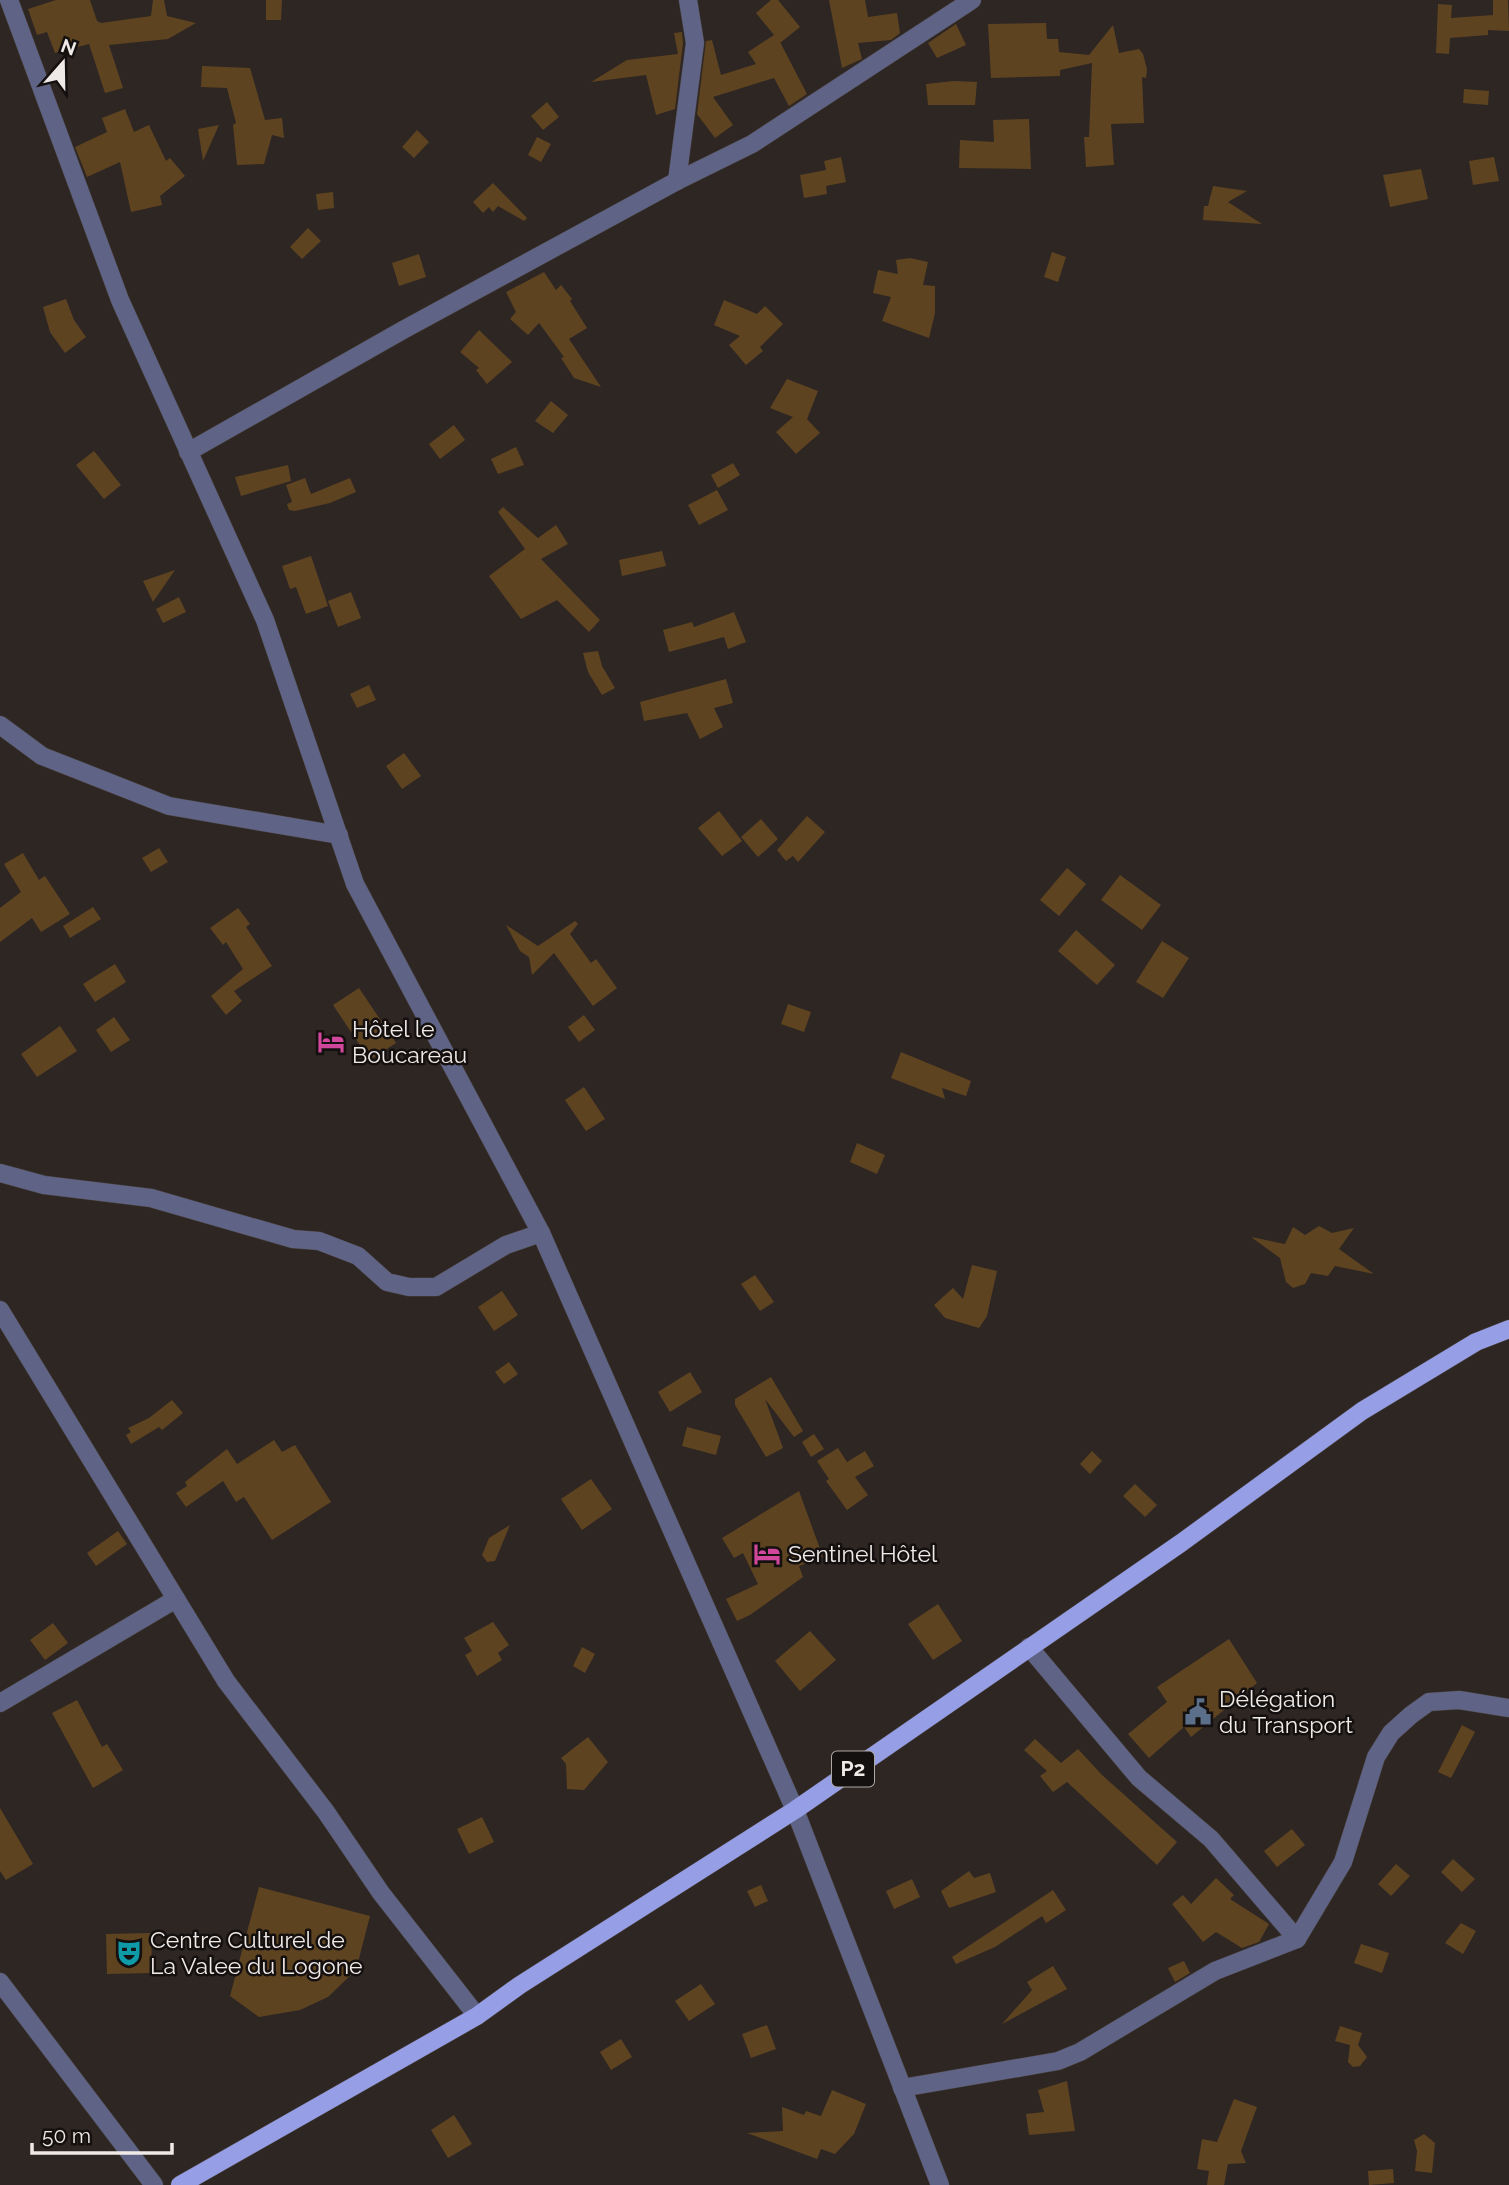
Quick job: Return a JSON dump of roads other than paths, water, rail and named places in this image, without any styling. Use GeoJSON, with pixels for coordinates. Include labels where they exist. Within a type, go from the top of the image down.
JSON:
{"type":"FeatureCollection","features":[{"type":"Feature","properties":{"kind":"main road","name":"P2"},"geometry":{"type":"LineString","coordinates":[[180,2185],[477,2016],[795,1810],[1181,1543],[1362,1411],[1476,1342],[1509,1329]]}},
{"type":"Feature","properties":{"kind":"street"},"geometry":{"type":"LineString","coordinates":[[9,0],[120,300],[265,620],[355,884],[541,1234],[795,1810],[940,2185]]}},
{"type":"Feature","properties":{"kind":"street"},"geometry":{"type":"LineString","coordinates":[[677,181],[695,43],[688,0]]}},
{"type":"Feature","properties":{"kind":"street"},"geometry":{"type":"LineString","coordinates":[[188,452],[677,181],[752,144],[972,0]]}},
{"type":"Feature","properties":{"kind":"street"},"geometry":{"type":"LineString","coordinates":[[0,725],[42,756],[169,806],[339,835]]}},
{"type":"Feature","properties":{"kind":"street"},"geometry":{"type":"LineString","coordinates":[[0,1173],[44,1185],[151,1198],[293,1239],[319,1241],[358,1256],[387,1282],[409,1287],[436,1287],[506,1245],[541,1234]]}},
{"type":"Feature","properties":{"kind":"street"},"geometry":{"type":"LineString","coordinates":[[0,1310],[226,1681],[326,1812],[381,1893],[477,2016]]}},
{"type":"Feature","properties":{"kind":"street"},"geometry":{"type":"LineString","coordinates":[[0,1703],[176,1599]]}},
{"type":"Feature","properties":{"kind":"street"},"geometry":{"type":"LineString","coordinates":[[1028,1647],[1139,1779],[1211,1839],[1297,1939]]}},
{"type":"Feature","properties":{"kind":"street"},"geometry":{"type":"LineString","coordinates":[[902,2088],[1058,2061],[1080,2052],[1215,1971],[1297,1939],[1343,1863],[1376,1756],[1391,1733],[1429,1702],[1458,1700],[1509,1708]]}},
{"type":"Feature","properties":{"kind":"street"},"geometry":{"type":"LineString","coordinates":[[0,1982],[154,2185]]}},
{"type":"Feature","properties":{"kind":"place","name":"Hôtel le Boucareau"},"geometry":{"type":"Point","coordinates":[331,1042]}},
{"type":"Feature","properties":{"kind":"place","name":"Sentinel Hôtel"},"geometry":{"type":"Point","coordinates":[767,1554]}},
{"type":"Feature","properties":{"kind":"place","name":"Délégation du Transport"},"geometry":{"type":"Point","coordinates":[1198,1712]}},
{"type":"Feature","properties":{"kind":"place","name":"Centre Culturel de La Valee du Logone"},"geometry":{"type":"Point","coordinates":[129,1953]}}]}
